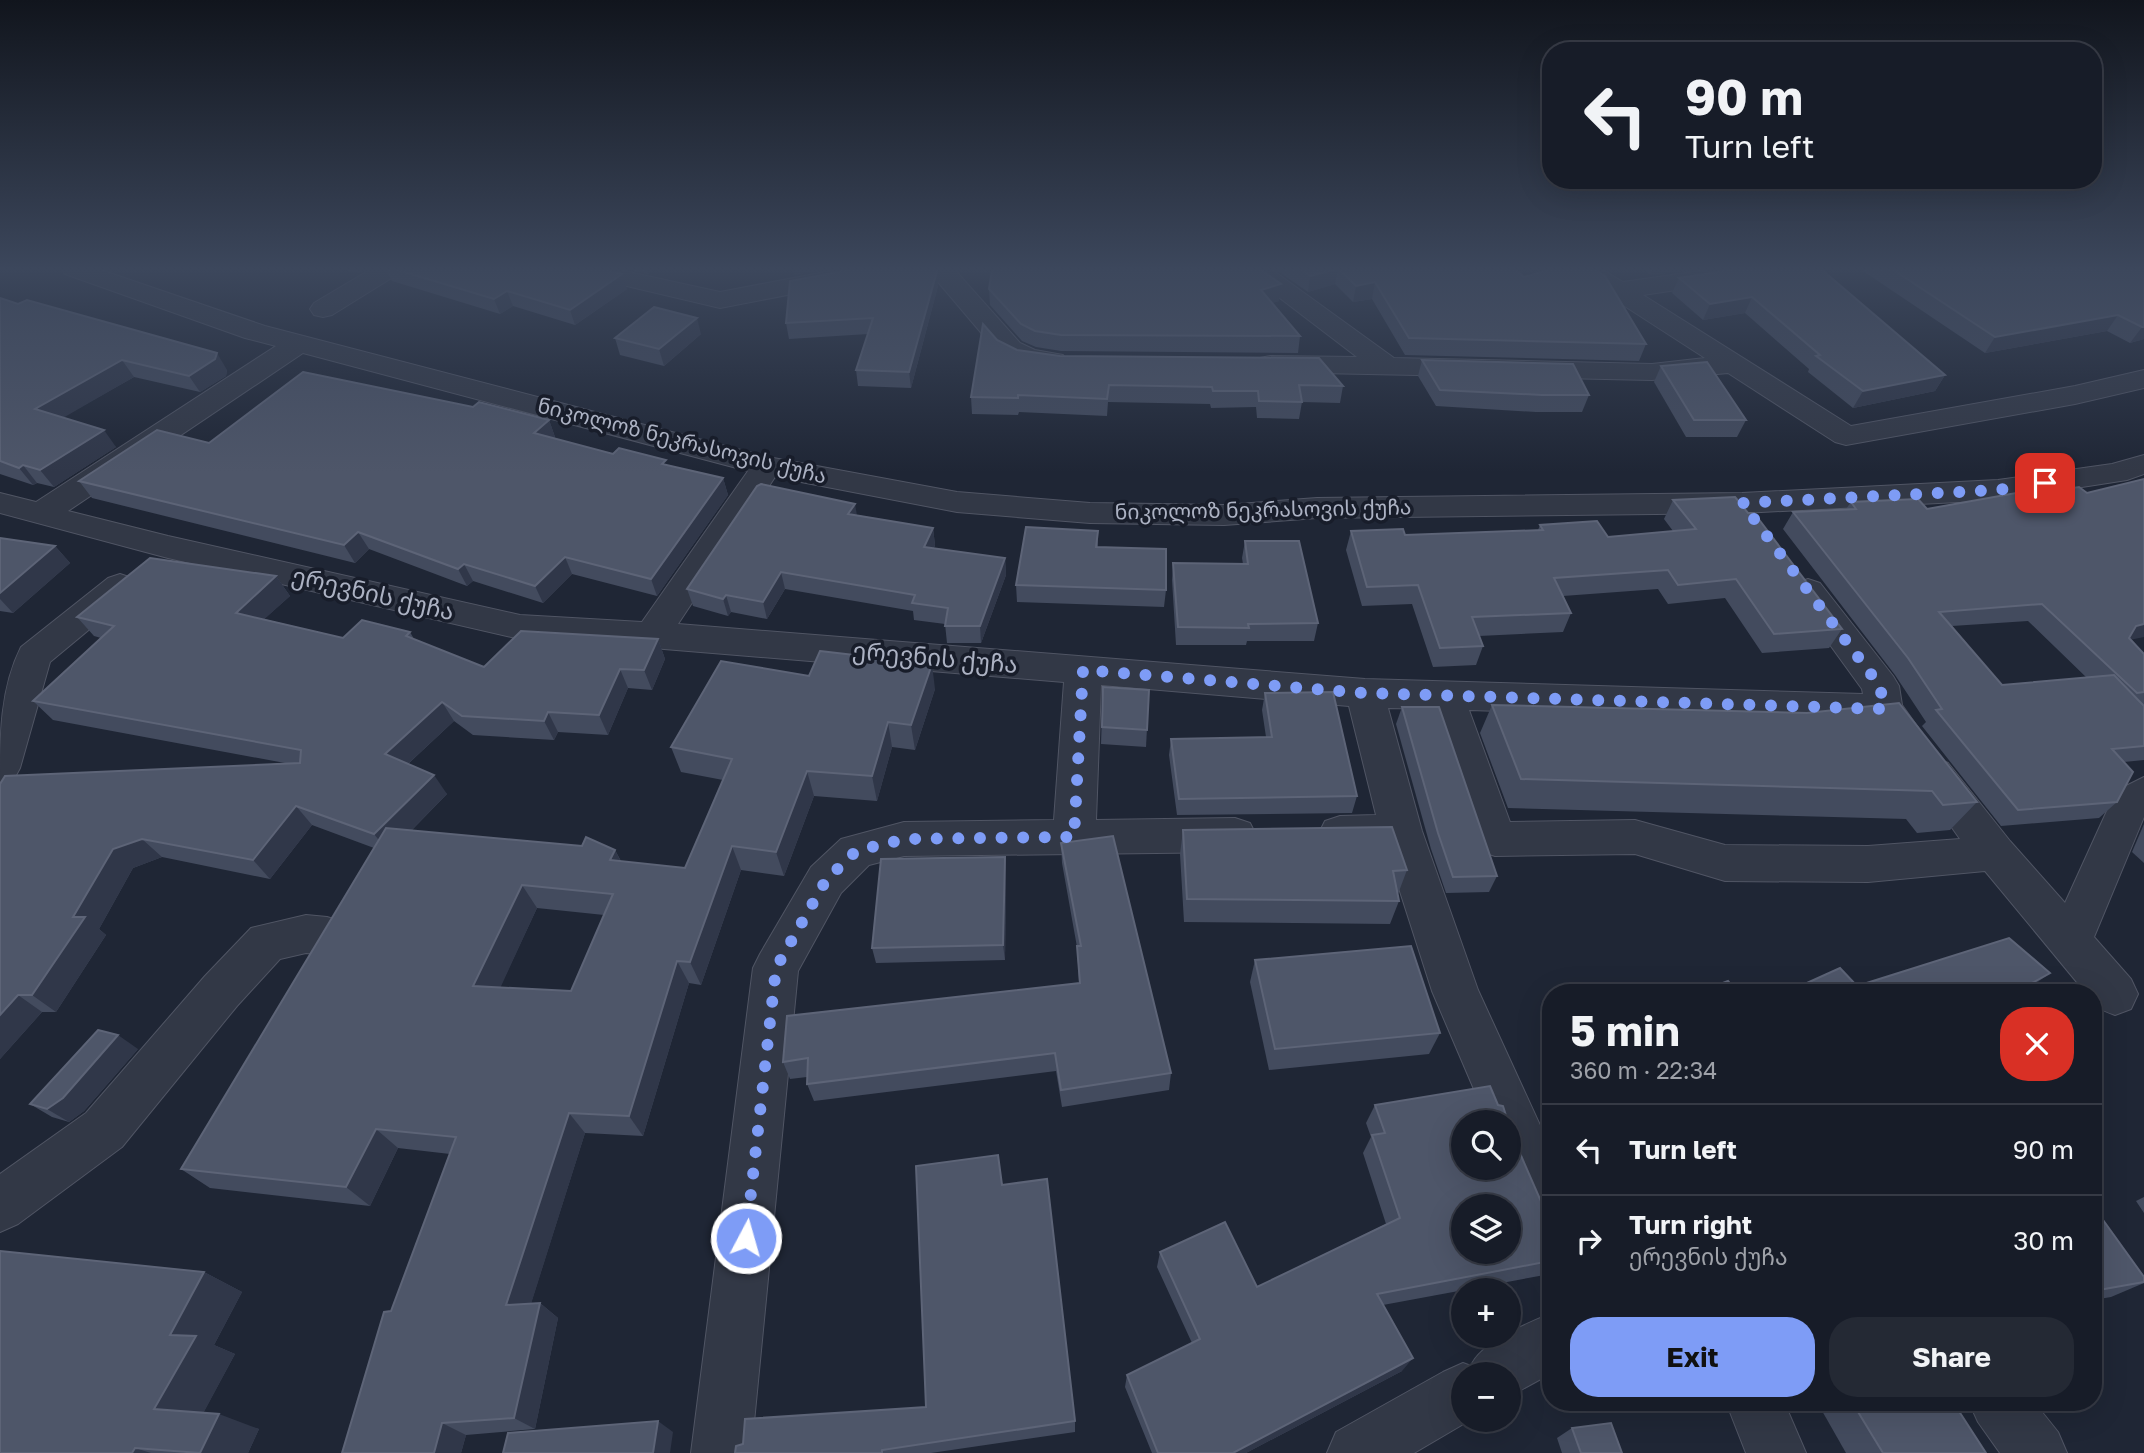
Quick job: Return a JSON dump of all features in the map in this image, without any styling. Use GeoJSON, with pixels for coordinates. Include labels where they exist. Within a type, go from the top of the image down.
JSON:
{"type":"FeatureCollection","features":[{"type":"Feature","properties":{"kind":"street","name":"ნიკოლოზ ნეკრასოვის ქუჩა"},"geometry":{"type":"LineString","coordinates":[[273,337],[767,466],[957,502],[1090,513],[1224,514],[1317,508],[1742,503],[1998,490],[2116,473],[2144,464]]}},
{"type":"Feature","properties":{"kind":"street"},"geometry":{"type":"LineString","coordinates":[[999,337],[1010,349],[1029,358],[1074,362]]}},
{"type":"Feature","properties":{"kind":"street"},"geometry":{"type":"LineString","coordinates":[[1347,337],[1385,365]]}},
{"type":"Feature","properties":{"kind":"street"},"geometry":{"type":"LineString","coordinates":[[1692,337],[1846,436],[2075,395],[2144,379]]}},
{"type":"Feature","properties":{"kind":"street"},"geometry":{"type":"LineString","coordinates":[[41,514],[299,344]]}},
{"type":"Feature","properties":{"kind":"street"},"geometry":{"type":"LineString","coordinates":[[1250,363],[1652,372],[1736,364]]}},
{"type":"Feature","properties":{"kind":"street"},"geometry":{"type":"LineString","coordinates":[[652,635],[767,466]]}},
{"type":"Feature","properties":{"kind":"street","name":"ერევნის ქუჩა"},"geometry":{"type":"LineString","coordinates":[[0,503],[167,547],[520,627],[652,635],[1365,693],[1884,709]]}},
{"type":"Feature","properties":{"kind":"street"},"geometry":{"type":"LineString","coordinates":[[1742,503],[1766,535]]}},
{"type":"Feature","properties":{"kind":"street"},"geometry":{"type":"LineString","coordinates":[[0,768],[34,656],[167,547]]}},
{"type":"Feature","properties":{"kind":"street"},"geometry":{"type":"LineString","coordinates":[[1791,568],[1880,686],[1884,709],[1995,853],[2117,998]]}},
{"type":"Feature","properties":{"kind":"street"},"geometry":{"type":"LineString","coordinates":[[1074,837],[1083,670]]}},
{"type":"Feature","properties":{"kind":"street"},"geometry":{"type":"LineString","coordinates":[[1365,693],[1401,831],[1455,991],[1542,1186]]}},
{"type":"Feature","properties":{"kind":"street"},"geometry":{"type":"LineString","coordinates":[[1445,696],[1495,839],[1635,837],[1725,863],[1868,864],[1995,853]]}},
{"type":"Feature","properties":{"kind":"street"},"geometry":{"type":"LineString","coordinates":[[2070,942],[2130,802],[2144,793]]}},
{"type":"Feature","properties":{"kind":"street"},"geometry":{"type":"LineString","coordinates":[[721,1453],[776,968],[826,880],[856,851],[905,839],[1401,831]]}},
{"type":"Feature","properties":{"kind":"street"},"geometry":{"type":"LineString","coordinates":[[0,1206],[104,1130],[221,991],[267,942],[306,934],[327,936]]}},
{"type":"Feature","properties":{"kind":"street"},"geometry":{"type":"LineString","coordinates":[[1516,1362],[1542,1347]]}},
{"type":"Feature","properties":{"kind":"street"},"geometry":{"type":"LineString","coordinates":[[1357,1453],[1451,1399]]}},
{"type":"Feature","properties":{"kind":"street"},"geometry":{"type":"LineString","coordinates":[[1759,1411],[1776,1453]]}},
{"type":"Feature","properties":{"kind":"street"},"geometry":{"type":"LineString","coordinates":[[2005,1411],[2037,1453]]}},
{"type":"Feature","properties":{"kind":"building"},"geometry":{"type":"Polygon","coordinates":[[[0,337],[159,337],[217,353],[215,359],[189,376],[122,360],[35,409],[104,430],[40,470],[23,465],[19,468],[0,461],[0,337]]]}},
{"type":"Feature","properties":{"kind":"building"},"geometry":{"type":"Polygon","coordinates":[[[617,337],[674,337],[659,349],[617,337]]]}},
{"type":"Feature","properties":{"kind":"building"},"geometry":{"type":"Polygon","coordinates":[[[867,337],[919,337],[909,372],[856,370],[867,337]]]}},
{"type":"Feature","properties":{"kind":"building"},"geometry":{"type":"Polygon","coordinates":[[[981,337],[994,337],[1017,350],[1060,356],[1319,358],[1343,386],[1299,385],[1302,402],[1259,401],[1258,391],[1213,391],[1212,387],[1109,385],[1107,399],[1018,395],[1018,398],[971,397],[981,337]]]}},
{"type":"Feature","properties":{"kind":"building"},"geometry":{"type":"Polygon","coordinates":[[[1642,337],[1646,344],[1409,338],[1642,337]]]}},
{"type":"Feature","properties":{"kind":"building"},"geometry":{"type":"Polygon","coordinates":[[[1799,337],[1900,337],[1945,375],[1863,391],[1816,356],[1820,355],[1799,337]]]}},
{"type":"Feature","properties":{"kind":"building"},"geometry":{"type":"Polygon","coordinates":[[[1422,360],[1573,364],[1589,395],[1440,390],[1422,360]]]}},
{"type":"Feature","properties":{"kind":"building"},"geometry":{"type":"Polygon","coordinates":[[[1707,362],[1746,420],[1694,420],[1661,366],[1707,362]]]}},
{"type":"Feature","properties":{"kind":"building"},"geometry":{"type":"Polygon","coordinates":[[[303,372],[473,407],[479,402],[549,420],[534,433],[613,454],[619,448],[666,460],[662,464],[723,478],[651,579],[565,557],[535,586],[464,564],[458,569],[358,532],[344,545],[79,481],[157,430],[209,443],[303,372]]]}},
{"type":"Feature","properties":{"kind":"building"},"geometry":{"type":"Polygon","coordinates":[[[2144,479],[2144,624],[2136,626],[2129,638],[2144,654],[2144,692],[2137,693],[2042,604],[1939,612],[2002,685],[2114,675],[2144,706],[2144,746],[2112,749],[2133,772],[2117,802],[2018,810],[1936,710],[1942,709],[1908,658],[1793,512],[1856,509],[1851,502],[1918,499],[1927,509],[2016,493],[2020,496],[2079,487],[2087,493],[2144,479]]]}},
{"type":"Feature","properties":{"kind":"building"},"geometry":{"type":"Polygon","coordinates":[[[761,484],[855,504],[848,514],[933,528],[924,547],[1005,558],[980,626],[945,626],[948,608],[912,603],[915,595],[781,572],[763,602],[726,595],[723,599],[687,589],[757,486],[761,484]]]}},
{"type":"Feature","properties":{"kind":"building"},"geometry":{"type":"Polygon","coordinates":[[[1735,497],[1748,513],[1754,513],[1842,629],[1774,634],[1736,579],[1678,585],[1668,570],[1554,578],[1571,613],[1472,617],[1483,646],[1440,648],[1418,585],[1367,587],[1351,531],[1403,529],[1405,535],[1543,530],[1540,525],[1597,521],[1608,537],[1696,529],[1673,500],[1735,497]]]}},
{"type":"Feature","properties":{"kind":"building"},"geometry":{"type":"Polygon","coordinates":[[[1026,527],[1098,531],[1096,547],[1166,549],[1166,590],[1016,585],[1026,527]]]}},
{"type":"Feature","properties":{"kind":"building"},"geometry":{"type":"Polygon","coordinates":[[[0,538],[55,546],[0,593],[0,538]]]}},
{"type":"Feature","properties":{"kind":"building"},"geometry":{"type":"Polygon","coordinates":[[[1245,541],[1299,541],[1318,623],[1248,624],[1249,628],[1178,627],[1173,563],[1248,564],[1245,541]]]}},
{"type":"Feature","properties":{"kind":"building"},"geometry":{"type":"Polygon","coordinates":[[[150,558],[276,576],[236,613],[343,638],[362,620],[410,632],[406,636],[484,667],[521,631],[658,639],[644,670],[620,669],[599,715],[548,712],[544,721],[462,716],[442,702],[385,754],[434,775],[374,834],[296,806],[253,860],[142,839],[113,849],[73,917],[85,917],[32,995],[18,995],[0,1015],[0,784],[5,776],[300,763],[301,750],[33,701],[114,626],[77,617],[150,558]]]}},
{"type":"Feature","properties":{"kind":"building"},"geometry":{"type":"Polygon","coordinates":[[[820,651],[932,664],[911,725],[888,722],[872,776],[807,771],[776,852],[732,846],[690,962],[677,961],[629,1116],[569,1113],[506,1305],[540,1303],[514,1418],[442,1423],[434,1453],[342,1453],[384,1312],[391,1311],[456,1137],[376,1129],[346,1187],[181,1169],[386,828],[582,846],[586,837],[615,850],[610,860],[685,868],[732,759],[671,747],[721,661],[809,676],[820,651]],[[522,885],[473,986],[571,991],[613,894],[522,885]]]}},
{"type":"Feature","properties":{"kind":"building"},"geometry":{"type":"Polygon","coordinates":[[[1103,687],[1149,690],[1147,730],[1102,727],[1103,687]]]}},
{"type":"Feature","properties":{"kind":"building"},"geometry":{"type":"Polygon","coordinates":[[[1333,692],[1357,796],[1179,799],[1171,739],[1272,737],[1265,693],[1333,692]]]}},
{"type":"Feature","properties":{"kind":"building"},"geometry":{"type":"Polygon","coordinates":[[[1899,703],[1977,802],[1943,805],[1932,791],[1521,779],[1492,705],[1807,713],[1899,703]]]}},
{"type":"Feature","properties":{"kind":"building"},"geometry":{"type":"Polygon","coordinates":[[[1402,707],[1439,707],[1497,876],[1453,877],[1402,707]]]}},
{"type":"Feature","properties":{"kind":"building"},"geometry":{"type":"Polygon","coordinates":[[[1392,827],[1407,870],[1393,871],[1399,901],[1187,899],[1183,830],[1392,827]]]}},
{"type":"Feature","properties":{"kind":"building"},"geometry":{"type":"Polygon","coordinates":[[[1113,836],[1171,1073],[1061,1090],[1055,1053],[807,1084],[808,1058],[783,1062],[787,1016],[1080,983],[1077,946],[1081,946],[1061,843],[1113,836]]]}},
{"type":"Feature","properties":{"kind":"building"},"geometry":{"type":"Polygon","coordinates":[[[1005,857],[1003,945],[872,948],[881,859],[1005,857]]]}},
{"type":"Feature","properties":{"kind":"building"},"geometry":{"type":"Polygon","coordinates":[[[2009,938],[2050,973],[2030,984],[1863,984],[2009,938]]]}},
{"type":"Feature","properties":{"kind":"building"},"geometry":{"type":"Polygon","coordinates":[[[1411,946],[1440,1033],[1275,1049],[1255,960],[1411,946]]]}},
{"type":"Feature","properties":{"kind":"building"},"geometry":{"type":"Polygon","coordinates":[[[1840,968],[1855,984],[1805,984],[1840,968]]]}},
{"type":"Feature","properties":{"kind":"building"},"geometry":{"type":"Polygon","coordinates":[[[98,1030],[118,1035],[63,1098],[47,1109],[30,1104],[98,1030]]]}},
{"type":"Feature","properties":{"kind":"building"},"geometry":{"type":"Polygon","coordinates":[[[1490,1086],[1498,1105],[1503,1106],[1504,1110],[1451,1110],[1451,1180],[1521,1180],[1521,1156],[1542,1204],[1542,1263],[1377,1294],[1413,1358],[1233,1453],[1158,1453],[1127,1375],[1200,1339],[1160,1252],[1225,1222],[1257,1287],[1400,1218],[1372,1135],[1385,1133],[1375,1105],[1490,1086]]]}},
{"type":"Feature","properties":{"kind":"building"},"geometry":{"type":"Polygon","coordinates":[[[998,1155],[1002,1185],[1047,1179],[1075,1421],[882,1450],[882,1453],[735,1453],[736,1446],[743,1444],[745,1419],[926,1407],[916,1166],[998,1155]]]}},
{"type":"Feature","properties":{"kind":"building"},"geometry":{"type":"Polygon","coordinates":[[[2102,1219],[2144,1277],[2144,1282],[2102,1289],[2102,1219]]]}},
{"type":"Feature","properties":{"kind":"building"},"geometry":{"type":"Polygon","coordinates":[[[0,1251],[204,1272],[170,1335],[196,1336],[154,1409],[219,1414],[200,1453],[135,1448],[132,1453],[0,1453],[0,1251]]]}},
{"type":"Feature","properties":{"kind":"building"},"geometry":{"type":"Polygon","coordinates":[[[1857,1411],[1959,1411],[1986,1453],[1883,1453],[1857,1411]]]}},
{"type":"Feature","properties":{"kind":"building"},"geometry":{"type":"Polygon","coordinates":[[[658,1421],[653,1453],[503,1453],[508,1433],[658,1421]]]}},
{"type":"Feature","properties":{"kind":"building"},"geometry":{"type":"Polygon","coordinates":[[[1611,1423],[1622,1453],[1581,1453],[1572,1428],[1611,1423]]]}},
{"type":"Feature","properties":{"kind":"route"},"geometry":{"type":"LineString","coordinates":[[746,1238],[776,968],[826,880],[856,851],[905,839],[1074,837],[1083,670],[1365,693],[1884,709],[1880,686],[1742,503],[1998,490],[2045,483]]}}]}
